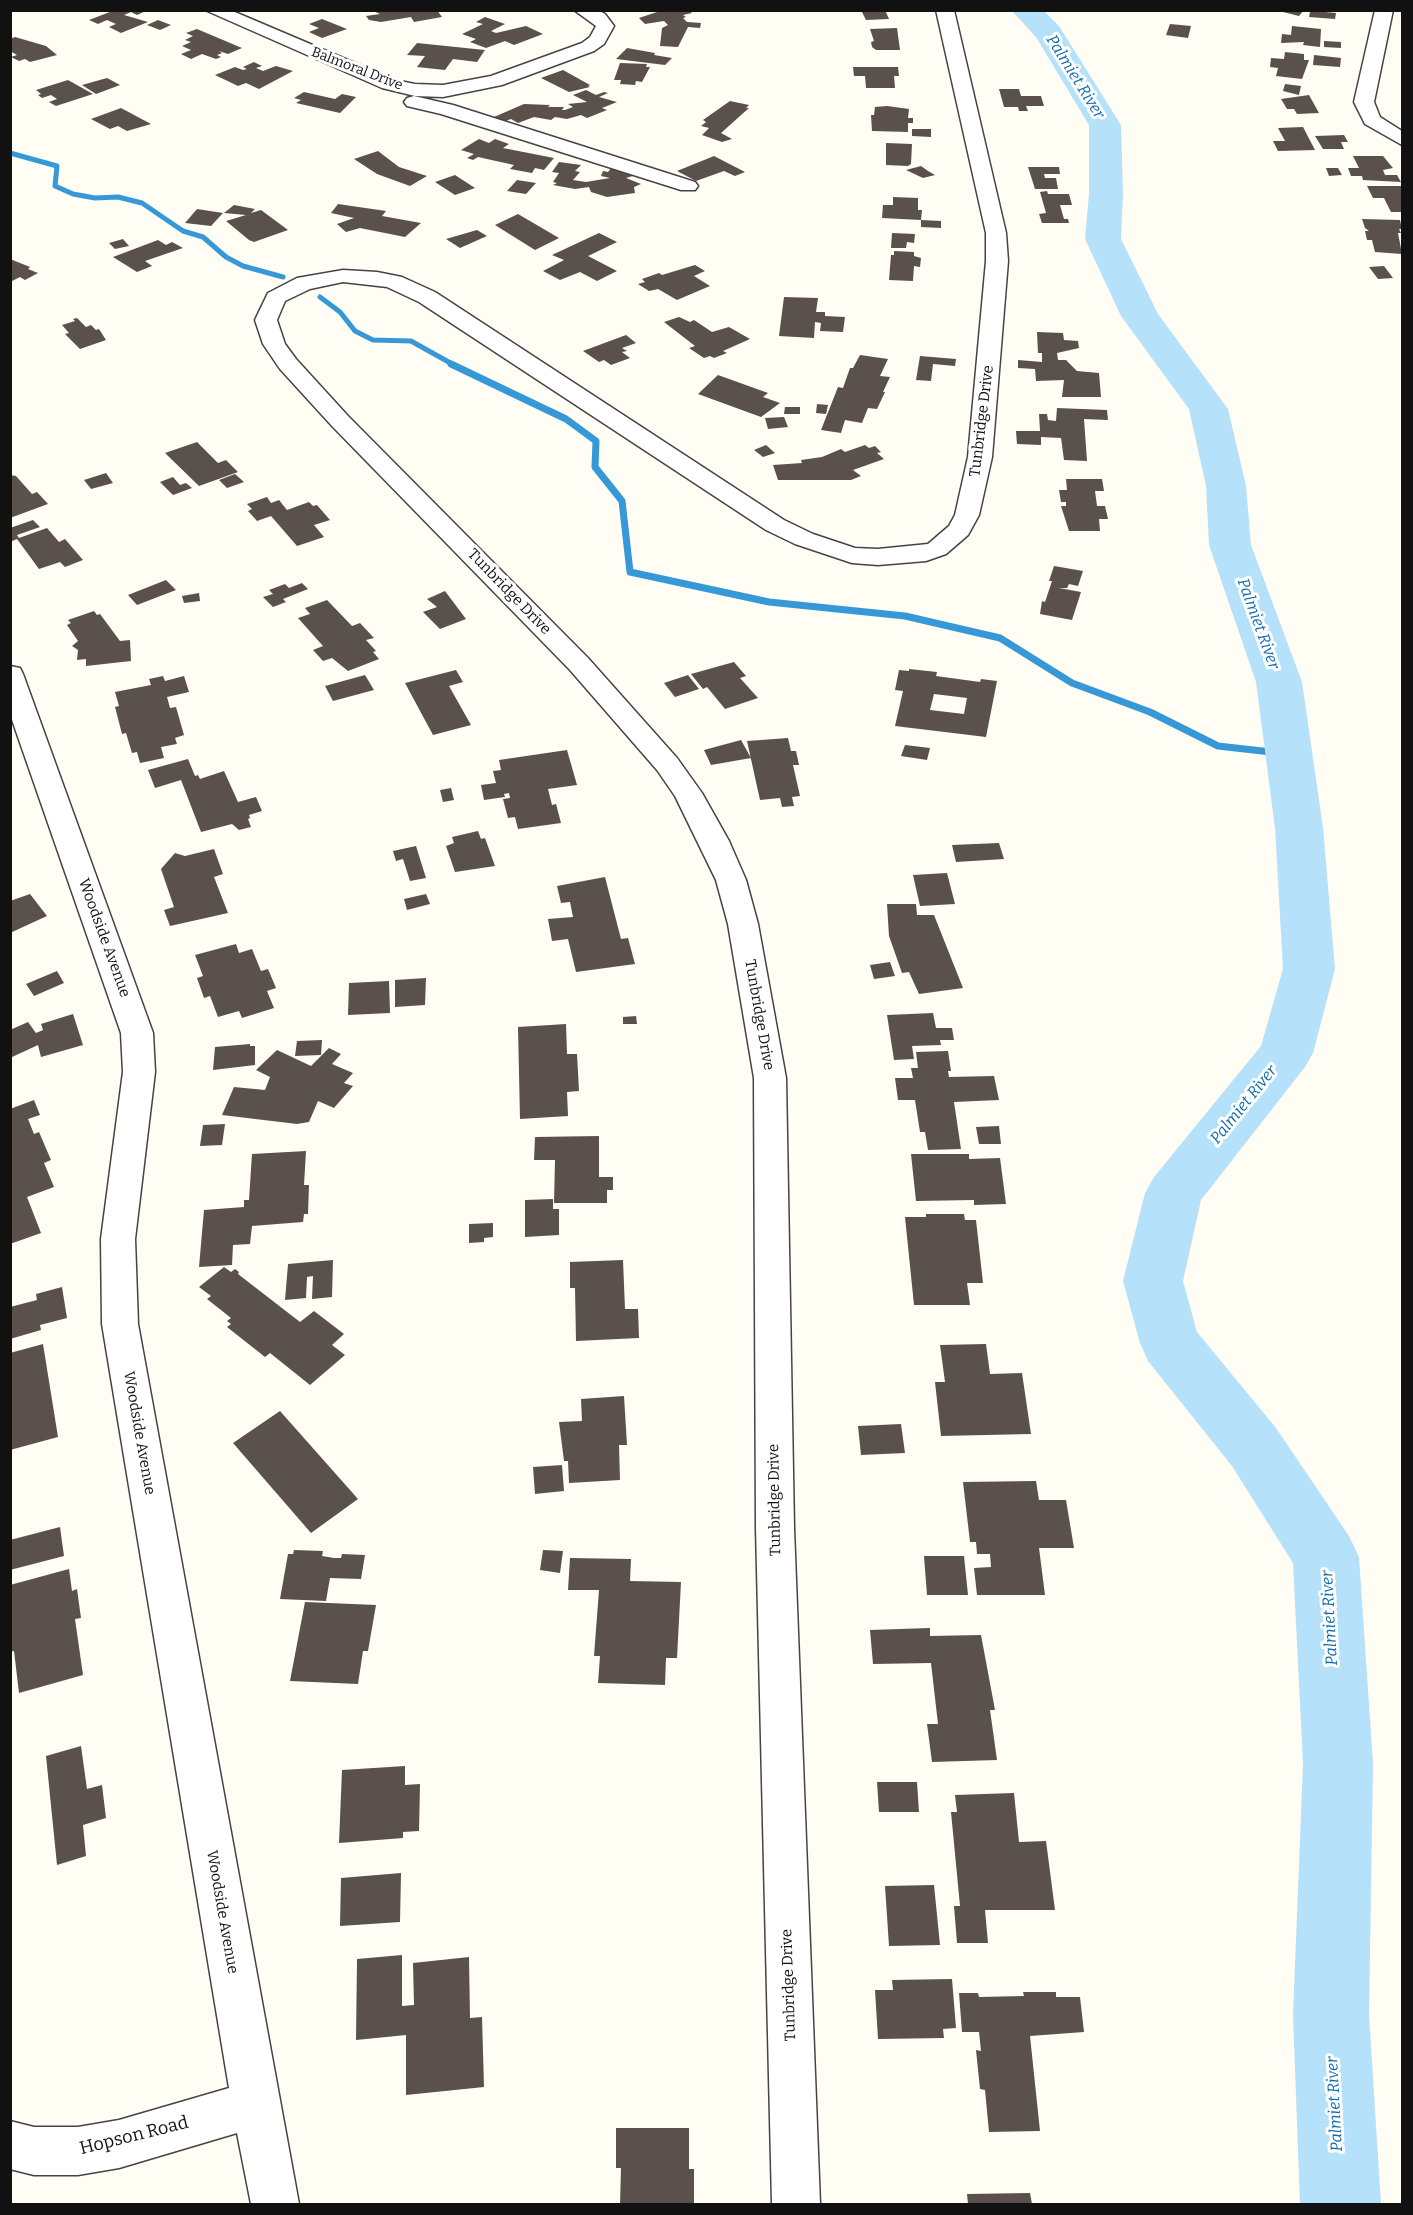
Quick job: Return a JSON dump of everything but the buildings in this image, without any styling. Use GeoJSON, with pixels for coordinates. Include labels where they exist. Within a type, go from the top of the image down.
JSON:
{"type":"FeatureCollection","features":[{"type":"Feature","properties":{"kind":"street","name":"Balmoral Drive"},"geometry":{"type":"LineString","coordinates":[[213,10],[389,84],[427,91],[460,89],[495,81],[588,47],[604,32],[604,22],[583,10]]}},
{"type":"Feature","properties":{"kind":"street","name":"Tunbridge Drive"},"geometry":{"type":"LineString","coordinates":[[796,2205],[775,1528],[770,1077],[745,934],[731,880],[714,841],[688,793],[667,764],[579,664],[340,421],[288,364],[274,344],[266,320],[276,298],[289,289],[305,283],[351,276],[394,282],[427,297],[775,525],[804,539],[852,555],[878,557],[926,553],[937,549],[949,541],[968,515],[980,457],[997,261],[996,233],[945,10]]}},
{"type":"Feature","properties":{"kind":"street"},"geometry":{"type":"LineString","coordinates":[[1384,10],[1364,102],[1372,120],[1402,139]]}},
{"type":"Feature","properties":{"kind":"street"},"geometry":{"type":"LineString","coordinates":[[389,84],[392,93],[402,99],[446,110],[688,186]]}},
{"type":"Feature","properties":{"kind":"street","name":"Woodside Avenue"},"geometry":{"type":"LineString","coordinates":[[10,674],[137,1033],[139,1072],[118,1239],[120,1324],[255,2104],[275,2205]]}},
{"type":"Feature","properties":{"kind":"street","name":"Hopson Road"},"geometry":{"type":"LineString","coordinates":[[10,2145],[34,2151],[78,2151],[119,2144],[255,2104]]}},
{"type":"Feature","properties":{"kind":"waterway","name":"Palmiet River"},"geometry":{"type":"LineString","coordinates":[[1026,10],[1048,32],[1105,125],[1106,194],[1103,239],[1140,316],[1208,409],[1226,486],[1230,545],[1279,682],[1299,828],[1309,969],[1286,1053],[1174,1193],[1153,1281],[1170,1343],[1254,1447],[1326,1557],[1338,1764],[1331,2015],[1341,2204]]}},
{"type":"Feature","properties":{"kind":"waterway"},"geometry":{"type":"LineString","coordinates":[[10,153],[57,166],[55,186],[73,194],[95,198],[118,197],[142,203],[183,231],[203,237],[226,257],[243,266],[283,277]]}},
{"type":"Feature","properties":{"kind":"waterway"},"geometry":{"type":"LineString","coordinates":[[320,297],[340,312],[355,331],[373,340],[411,341],[454,365]]}},
{"type":"Feature","properties":{"kind":"waterway"},"geometry":{"type":"LineString","coordinates":[[451,364],[566,419],[596,441],[595,467],[622,501],[630,572],[769,602],[905,616],[1000,638],[1072,683],[1150,712],[1218,746],[1289,754]]}}]}
